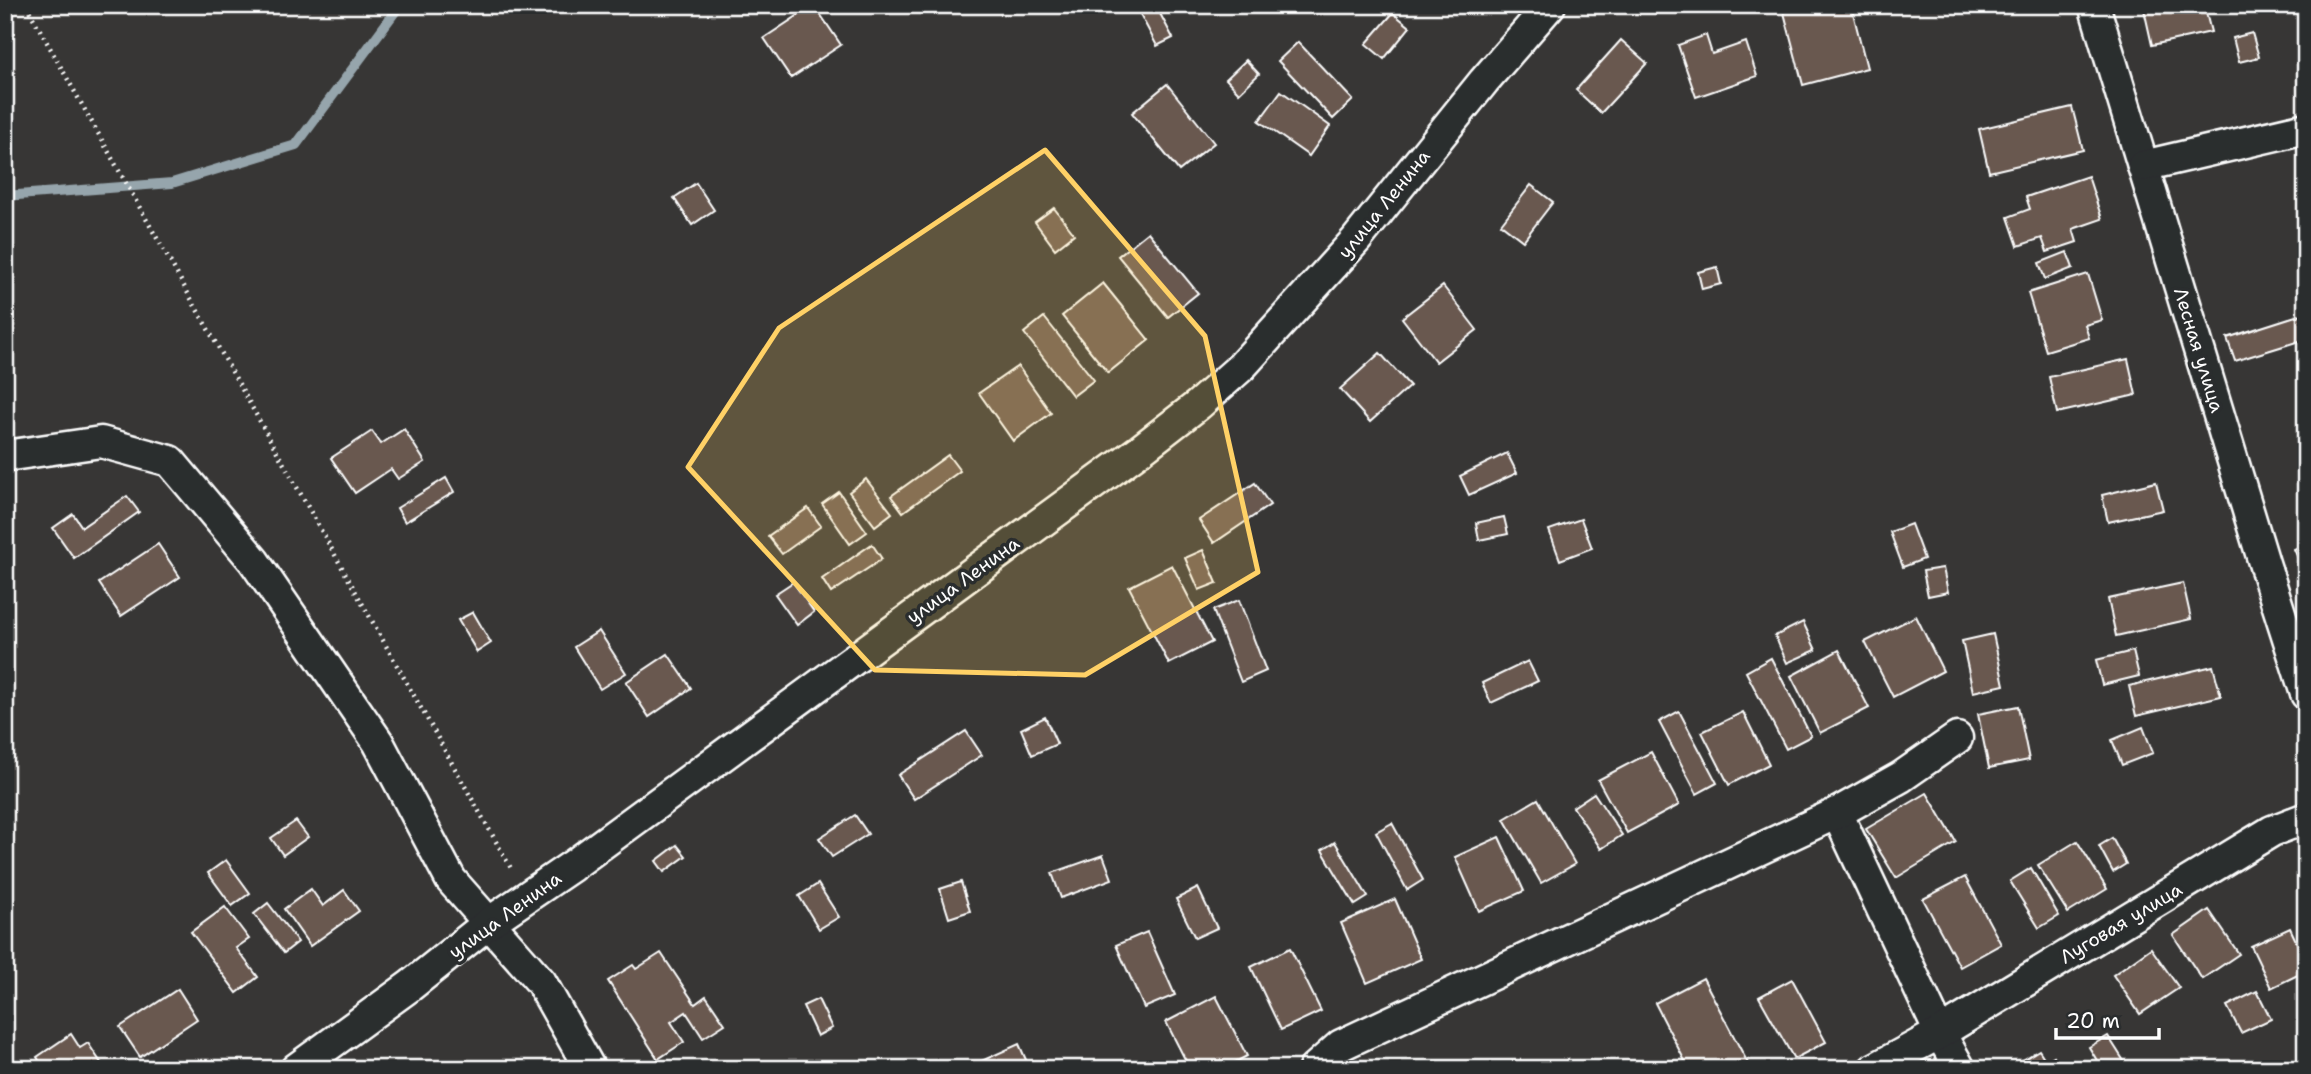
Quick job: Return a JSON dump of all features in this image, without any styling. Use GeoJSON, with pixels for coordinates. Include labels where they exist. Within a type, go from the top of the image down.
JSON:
{"type":"FeatureCollection","features":[{"type":"Feature","properties":{"kind":"street","name":"улица Ленина"},"geometry":{"type":"LineString","coordinates":[[296,1069],[410,986],[490,922],[528,898],[1198,405],[1241,367],[1356,240],[1484,81],[1550,5]]}},
{"type":"Feature","properties":{"kind":"street","name":"Лесная улица"},"geometry":{"type":"LineString","coordinates":[[2094,5],[2263,563],[2306,694]]}},
{"type":"Feature","properties":{"kind":"street"},"geometry":{"type":"LineString","coordinates":[[2143,166],[2306,128]]}},
{"type":"Feature","properties":{"kind":"street"},"geometry":{"type":"LineString","coordinates":[[5,456],[102,443],[170,461],[254,561],[378,742],[451,880],[541,982],[590,1069]]}},
{"type":"Feature","properties":{"kind":"street"},"geometry":{"type":"LineString","coordinates":[[1314,1069],[1340,1045],[1837,813],[1901,777],[1957,738]]}},
{"type":"Feature","properties":{"kind":"street"},"geometry":{"type":"LineString","coordinates":[[1837,813],[1940,1033],[1960,1069]]}},
{"type":"Feature","properties":{"kind":"street","name":"Луговая улица"},"geometry":{"type":"LineString","coordinates":[[1874,1069],[1940,1033],[2272,831],[2306,818]]}},
{"type":"Feature","properties":{"kind":"path"},"geometry":{"type":"LineString","coordinates":[[26,5],[528,898]]}},
{"type":"Feature","properties":{"kind":"highlighted area"},"geometry":{"type":"Polygon","coordinates":[[[1045,150],[1205,336],[1258,572],[1085,675],[875,670],[688,467],[779,328],[1045,150]]]}},
{"type":"Feature","properties":{"kind":"building"},"geometry":{"type":"Polygon","coordinates":[[[814,5],[841,45],[791,78],[764,38],[814,5]]]}},
{"type":"Feature","properties":{"kind":"building"},"geometry":{"type":"Polygon","coordinates":[[[1782,5],[1851,5],[1867,68],[1803,85],[1782,5]]]}},
{"type":"Feature","properties":{"kind":"building"},"geometry":{"type":"Polygon","coordinates":[[[2143,5],[2204,5],[2211,32],[2152,45],[2143,5]]]}},
{"type":"Feature","properties":{"kind":"building"},"geometry":{"type":"Polygon","coordinates":[[[1156,6],[1173,38],[1157,46],[1140,14],[1156,6]]]}},
{"type":"Feature","properties":{"kind":"building"},"geometry":{"type":"Polygon","coordinates":[[[1393,13],[1410,27],[1384,59],[1366,44],[1393,13]]]}},
{"type":"Feature","properties":{"kind":"building"},"geometry":{"type":"Polygon","coordinates":[[[2252,33],[2259,57],[2239,62],[2233,38],[2252,33]]]}},
{"type":"Feature","properties":{"kind":"building"},"geometry":{"type":"Polygon","coordinates":[[[1706,35],[1712,54],[1746,42],[1757,76],[1696,97],[1678,45],[1706,35]]]}},
{"type":"Feature","properties":{"kind":"building"},"geometry":{"type":"Polygon","coordinates":[[[1621,40],[1647,63],[1601,113],[1576,90],[1621,40]]]}},
{"type":"Feature","properties":{"kind":"building"},"geometry":{"type":"Polygon","coordinates":[[[1298,42],[1353,100],[1333,119],[1278,61],[1298,42]]]}},
{"type":"Feature","properties":{"kind":"building"},"geometry":{"type":"Polygon","coordinates":[[[1246,60],[1259,74],[1239,93],[1226,79],[1246,60]]]}},
{"type":"Feature","properties":{"kind":"building"},"geometry":{"type":"Polygon","coordinates":[[[1167,84],[1214,143],[1179,171],[1132,113],[1167,84]]]}},
{"type":"Feature","properties":{"kind":"building"},"geometry":{"type":"Polygon","coordinates":[[[1281,91],[1330,126],[1309,156],[1259,121],[1281,91]]]}},
{"type":"Feature","properties":{"kind":"building"},"geometry":{"type":"Polygon","coordinates":[[[2072,107],[2083,150],[1989,172],[1979,129],[2072,107]]]}},
{"type":"Feature","properties":{"kind":"building"},"geometry":{"type":"Polygon","coordinates":[[[2088,176],[2102,219],[2073,229],[2077,242],[2047,252],[2042,238],[2018,246],[2008,217],[2030,209],[2026,197],[2088,176]]]}},
{"type":"Feature","properties":{"kind":"building"},"geometry":{"type":"Polygon","coordinates":[[[696,183],[714,210],[692,225],[674,198],[696,183]]]}},
{"type":"Feature","properties":{"kind":"building"},"geometry":{"type":"Polygon","coordinates":[[[1531,185],[1553,202],[1523,241],[1501,224],[1531,185]]]}},
{"type":"Feature","properties":{"kind":"building"},"geometry":{"type":"Polygon","coordinates":[[[1054,208],[1074,234],[1055,249],[1035,222],[1054,208]]]}},
{"type":"Feature","properties":{"kind":"building"},"geometry":{"type":"Polygon","coordinates":[[[1148,232],[1198,293],[1168,317],[1118,256],[1148,232]]]}},
{"type":"Feature","properties":{"kind":"building"},"geometry":{"type":"Polygon","coordinates":[[[2067,252],[2073,268],[2045,279],[2039,263],[2067,252]]]}},
{"type":"Feature","properties":{"kind":"building"},"geometry":{"type":"Polygon","coordinates":[[[1717,267],[1721,284],[1702,289],[1698,272],[1717,267]]]}},
{"type":"Feature","properties":{"kind":"building"},"geometry":{"type":"Polygon","coordinates":[[[2088,274],[2102,320],[2085,325],[2089,338],[2046,351],[2028,293],[2088,274]]]}},
{"type":"Feature","properties":{"kind":"building"},"geometry":{"type":"Polygon","coordinates":[[[1103,283],[1149,340],[1108,373],[1062,316],[1103,283]]]}},
{"type":"Feature","properties":{"kind":"building"},"geometry":{"type":"Polygon","coordinates":[[[1443,286],[1477,330],[1436,362],[1402,318],[1443,286]]]}},
{"type":"Feature","properties":{"kind":"building"},"geometry":{"type":"Polygon","coordinates":[[[2305,313],[2306,339],[2235,361],[2227,338],[2305,313]]]}},
{"type":"Feature","properties":{"kind":"building"},"geometry":{"type":"Polygon","coordinates":[[[1044,317],[1094,380],[1073,396],[1024,333],[1044,317]]]}},
{"type":"Feature","properties":{"kind":"building"},"geometry":{"type":"Polygon","coordinates":[[[1380,353],[1410,386],[1370,422],[1340,389],[1380,353]]]}},
{"type":"Feature","properties":{"kind":"building"},"geometry":{"type":"Polygon","coordinates":[[[2128,359],[2136,395],[2057,413],[2049,377],[2128,359]]]}},
{"type":"Feature","properties":{"kind":"building"},"geometry":{"type":"Polygon","coordinates":[[[1018,366],[1051,413],[1013,441],[979,393],[1018,366]]]}},
{"type":"Feature","properties":{"kind":"building"},"geometry":{"type":"Polygon","coordinates":[[[404,429],[425,462],[398,479],[391,469],[355,493],[331,458],[372,431],[381,444],[404,429]]]}},
{"type":"Feature","properties":{"kind":"building"},"geometry":{"type":"Polygon","coordinates":[[[1507,453],[1517,473],[1469,495],[1460,476],[1507,453]]]}},
{"type":"Feature","properties":{"kind":"building"},"geometry":{"type":"Polygon","coordinates":[[[948,455],[960,471],[903,512],[891,496],[948,455]]]}},
{"type":"Feature","properties":{"kind":"building"},"geometry":{"type":"Polygon","coordinates":[[[446,478],[454,492],[405,522],[397,508],[446,478]]]}},
{"type":"Feature","properties":{"kind":"building"},"geometry":{"type":"Polygon","coordinates":[[[866,479],[892,513],[875,526],[849,492],[866,479]]]}},
{"type":"Feature","properties":{"kind":"building"},"geometry":{"type":"Polygon","coordinates":[[[2156,482],[2163,510],[2108,522],[2102,495],[2156,482]]]}},
{"type":"Feature","properties":{"kind":"building"},"geometry":{"type":"Polygon","coordinates":[[[1255,483],[1270,505],[1214,543],[1199,520],[1255,483]]]}},
{"type":"Feature","properties":{"kind":"building"},"geometry":{"type":"Polygon","coordinates":[[[839,492],[867,532],[850,544],[822,504],[839,492]]]}},
{"type":"Feature","properties":{"kind":"building"},"geometry":{"type":"Polygon","coordinates":[[[127,496],[139,512],[74,558],[53,528],[73,514],[82,527],[127,496]]]}},
{"type":"Feature","properties":{"kind":"building"},"geometry":{"type":"Polygon","coordinates":[[[808,508],[821,526],[782,554],[768,536],[808,508]]]}},
{"type":"Feature","properties":{"kind":"building"},"geometry":{"type":"Polygon","coordinates":[[[1504,517],[1508,534],[1479,540],[1476,523],[1504,517]]]}},
{"type":"Feature","properties":{"kind":"building"},"geometry":{"type":"Polygon","coordinates":[[[1581,519],[1592,548],[1560,560],[1549,530],[1581,519]]]}},
{"type":"Feature","properties":{"kind":"building"},"geometry":{"type":"Polygon","coordinates":[[[1911,524],[1924,559],[1903,567],[1890,532],[1911,524]]]}},
{"type":"Feature","properties":{"kind":"building"},"geometry":{"type":"Polygon","coordinates":[[[158,544],[180,577],[121,616],[99,583],[158,544]]]}},
{"type":"Feature","properties":{"kind":"building"},"geometry":{"type":"Polygon","coordinates":[[[872,544],[882,559],[831,593],[822,579],[872,544]]]}},
{"type":"Feature","properties":{"kind":"building"},"geometry":{"type":"Polygon","coordinates":[[[2306,544],[2306,576],[2294,549],[2306,544]]]}},
{"type":"Feature","properties":{"kind":"building"},"geometry":{"type":"Polygon","coordinates":[[[1203,550],[1217,583],[1199,590],[1185,558],[1203,550]]]}},
{"type":"Feature","properties":{"kind":"building"},"geometry":{"type":"Polygon","coordinates":[[[1172,565],[1212,642],[1169,664],[1129,587],[1172,565]]]}},
{"type":"Feature","properties":{"kind":"building"},"geometry":{"type":"Polygon","coordinates":[[[1943,568],[1948,592],[1928,596],[1923,571],[1943,568]]]}},
{"type":"Feature","properties":{"kind":"building"},"geometry":{"type":"Polygon","coordinates":[[[793,582],[814,612],[797,625],[775,594],[793,582]]]}},
{"type":"Feature","properties":{"kind":"building"},"geometry":{"type":"Polygon","coordinates":[[[2183,583],[2191,619],[2116,636],[2108,599],[2183,583]]]}},
{"type":"Feature","properties":{"kind":"building"},"geometry":{"type":"Polygon","coordinates":[[[1239,600],[1266,671],[1241,682],[1213,610],[1239,600]]]}},
{"type":"Feature","properties":{"kind":"building"},"geometry":{"type":"Polygon","coordinates":[[[473,612],[491,643],[477,652],[458,620],[473,612]]]}},
{"type":"Feature","properties":{"kind":"building"},"geometry":{"type":"Polygon","coordinates":[[[1916,616],[1943,671],[1893,697],[1865,642],[1916,616]]]}},
{"type":"Feature","properties":{"kind":"building"},"geometry":{"type":"Polygon","coordinates":[[[1803,622],[1816,650],[1787,663],[1775,636],[1803,622]]]}},
{"type":"Feature","properties":{"kind":"building"},"geometry":{"type":"Polygon","coordinates":[[[599,631],[626,673],[600,689],[574,647],[599,631]]]}},
{"type":"Feature","properties":{"kind":"building"},"geometry":{"type":"Polygon","coordinates":[[[1993,634],[2004,685],[1973,692],[1962,641],[1993,634]]]}},
{"type":"Feature","properties":{"kind":"building"},"geometry":{"type":"Polygon","coordinates":[[[1839,650],[1869,708],[1820,733],[1791,676],[1839,650]]]}},
{"type":"Feature","properties":{"kind":"building"},"geometry":{"type":"Polygon","coordinates":[[[2133,651],[2139,676],[2102,685],[2096,660],[2133,651]]]}},
{"type":"Feature","properties":{"kind":"building"},"geometry":{"type":"Polygon","coordinates":[[[668,654],[691,688],[649,717],[626,682],[668,654]]]}},
{"type":"Feature","properties":{"kind":"building"},"geometry":{"type":"Polygon","coordinates":[[[1771,658],[1811,736],[1786,749],[1746,672],[1771,658]]]}},
{"type":"Feature","properties":{"kind":"building"},"geometry":{"type":"Polygon","coordinates":[[[1528,661],[1538,681],[1491,703],[1482,683],[1528,661]]]}},
{"type":"Feature","properties":{"kind":"building"},"geometry":{"type":"Polygon","coordinates":[[[2213,666],[2221,696],[2136,716],[2129,686],[2213,666]]]}},
{"type":"Feature","properties":{"kind":"building"},"geometry":{"type":"Polygon","coordinates":[[[2018,706],[2029,760],[1989,768],[1978,714],[2018,706]]]}},
{"type":"Feature","properties":{"kind":"building"},"geometry":{"type":"Polygon","coordinates":[[[1679,711],[1717,783],[1697,794],[1659,722],[1679,711]]]}},
{"type":"Feature","properties":{"kind":"building"},"geometry":{"type":"Polygon","coordinates":[[[1743,712],[1769,764],[1729,785],[1702,732],[1743,712]]]}},
{"type":"Feature","properties":{"kind":"building"},"geometry":{"type":"Polygon","coordinates":[[[1045,717],[1057,744],[1032,755],[1021,729],[1045,717]]]}},
{"type":"Feature","properties":{"kind":"building"},"geometry":{"type":"Polygon","coordinates":[[[2143,727],[2153,753],[2122,765],[2112,740],[2143,727]]]}},
{"type":"Feature","properties":{"kind":"building"},"geometry":{"type":"Polygon","coordinates":[[[966,731],[982,755],[914,799],[898,775],[966,731]]]}},
{"type":"Feature","properties":{"kind":"building"},"geometry":{"type":"Polygon","coordinates":[[[1651,752],[1679,805],[1627,833],[1598,780],[1651,752]]]}},
{"type":"Feature","properties":{"kind":"building"},"geometry":{"type":"Polygon","coordinates":[[[1594,793],[1622,835],[1601,849],[1573,807],[1594,793]]]}},
{"type":"Feature","properties":{"kind":"building"},"geometry":{"type":"Polygon","coordinates":[[[1927,793],[1956,842],[1896,878],[1866,829],[1927,793]]]}},
{"type":"Feature","properties":{"kind":"building"},"geometry":{"type":"Polygon","coordinates":[[[1538,799],[1575,864],[1541,883],[1504,819],[1538,799]]]}},
{"type":"Feature","properties":{"kind":"building"},"geometry":{"type":"Polygon","coordinates":[[[855,815],[868,834],[832,857],[819,838],[855,815]]]}},
{"type":"Feature","properties":{"kind":"building"},"geometry":{"type":"Polygon","coordinates":[[[296,821],[308,837],[283,855],[271,838],[296,821]]]}},
{"type":"Feature","properties":{"kind":"building"},"geometry":{"type":"Polygon","coordinates":[[[1392,823],[1423,880],[1407,890],[1376,832],[1392,823]]]}},
{"type":"Feature","properties":{"kind":"building"},"geometry":{"type":"Polygon","coordinates":[[[1499,837],[1524,891],[1479,911],[1455,857],[1499,837]]]}},
{"type":"Feature","properties":{"kind":"building"},"geometry":{"type":"Polygon","coordinates":[[[2112,838],[2126,864],[2113,872],[2099,846],[2112,838]]]}},
{"type":"Feature","properties":{"kind":"building"},"geometry":{"type":"Polygon","coordinates":[[[2077,841],[2107,889],[2068,913],[2038,865],[2077,841]]]}},
{"type":"Feature","properties":{"kind":"building"},"geometry":{"type":"Polygon","coordinates":[[[1335,842],[1368,897],[1355,905],[1322,850],[1335,842]]]}},
{"type":"Feature","properties":{"kind":"building"},"geometry":{"type":"Polygon","coordinates":[[[677,845],[686,856],[664,872],[656,861],[677,845]]]}},
{"type":"Feature","properties":{"kind":"building"},"geometry":{"type":"Polygon","coordinates":[[[1103,855],[1112,879],[1061,898],[1052,873],[1103,855]]]}},
{"type":"Feature","properties":{"kind":"building"},"geometry":{"type":"Polygon","coordinates":[[[226,860],[250,893],[232,906],[208,873],[226,860]]]}},
{"type":"Feature","properties":{"kind":"building"},"geometry":{"type":"Polygon","coordinates":[[[2031,868],[2059,916],[2039,928],[2010,881],[2031,868]]]}},
{"type":"Feature","properties":{"kind":"building"},"geometry":{"type":"Polygon","coordinates":[[[1965,877],[2001,944],[1960,967],[1923,899],[1965,877]]]}},
{"type":"Feature","properties":{"kind":"building"},"geometry":{"type":"Polygon","coordinates":[[[961,882],[970,911],[949,918],[940,889],[961,882]]]}},
{"type":"Feature","properties":{"kind":"building"},"geometry":{"type":"Polygon","coordinates":[[[818,884],[839,917],[819,929],[799,896],[818,884]]]}},
{"type":"Feature","properties":{"kind":"building"},"geometry":{"type":"Polygon","coordinates":[[[1198,888],[1217,928],[1195,938],[1176,899],[1198,888]]]}},
{"type":"Feature","properties":{"kind":"building"},"geometry":{"type":"Polygon","coordinates":[[[311,889],[323,906],[344,890],[359,911],[310,946],[284,909],[311,889]]]}},
{"type":"Feature","properties":{"kind":"building"},"geometry":{"type":"Polygon","coordinates":[[[1395,899],[1421,959],[1367,983],[1341,923],[1395,899]]]}},
{"type":"Feature","properties":{"kind":"building"},"geometry":{"type":"Polygon","coordinates":[[[268,903],[298,942],[284,953],[254,914],[268,903]]]}},
{"type":"Feature","properties":{"kind":"building"},"geometry":{"type":"Polygon","coordinates":[[[225,907],[249,939],[236,948],[258,977],[237,993],[191,932],[225,907]]]}},
{"type":"Feature","properties":{"kind":"building"},"geometry":{"type":"Polygon","coordinates":[[[2209,910],[2239,954],[2202,979],[2173,935],[2209,910]]]}},
{"type":"Feature","properties":{"kind":"building"},"geometry":{"type":"Polygon","coordinates":[[[2290,928],[2306,962],[2306,971],[2271,988],[2251,946],[2290,928]]]}},
{"type":"Feature","properties":{"kind":"building"},"geometry":{"type":"Polygon","coordinates":[[[1147,932],[1175,995],[1144,1008],[1116,945],[1147,932]]]}},
{"type":"Feature","properties":{"kind":"building"},"geometry":{"type":"Polygon","coordinates":[[[1290,948],[1321,1011],[1281,1030],[1251,967],[1290,948]]]}},
{"type":"Feature","properties":{"kind":"building"},"geometry":{"type":"Polygon","coordinates":[[[2151,948],[2179,988],[2140,1014],[2113,975],[2151,948]]]}},
{"type":"Feature","properties":{"kind":"building"},"geometry":{"type":"Polygon","coordinates":[[[661,953],[695,1004],[706,996],[725,1024],[703,1038],[686,1012],[671,1022],[684,1042],[658,1059],[608,981],[633,965],[636,969],[661,953]]]}},
{"type":"Feature","properties":{"kind":"building"},"geometry":{"type":"Polygon","coordinates":[[[1703,978],[1751,1069],[1689,1069],[1655,1003],[1703,978]]]}},
{"type":"Feature","properties":{"kind":"building"},"geometry":{"type":"Polygon","coordinates":[[[1792,979],[1826,1042],[1794,1059],[1759,997],[1792,979]]]}},
{"type":"Feature","properties":{"kind":"building"},"geometry":{"type":"Polygon","coordinates":[[[178,989],[197,1019],[140,1057],[120,1027],[178,989]]]}},
{"type":"Feature","properties":{"kind":"building"},"geometry":{"type":"Polygon","coordinates":[[[2257,991],[2271,1019],[2241,1033],[2227,1006],[2257,991]]]}},
{"type":"Feature","properties":{"kind":"building"},"geometry":{"type":"Polygon","coordinates":[[[1216,996],[1247,1056],[1222,1069],[1190,1069],[1166,1022],[1216,996]]]}},
{"type":"Feature","properties":{"kind":"building"},"geometry":{"type":"Polygon","coordinates":[[[818,999],[832,1028],[817,1036],[803,1006],[818,999]]]}},
{"type":"Feature","properties":{"kind":"building"},"geometry":{"type":"Polygon","coordinates":[[[71,1034],[80,1048],[88,1043],[105,1069],[44,1069],[37,1057],[71,1034]]]}},
{"type":"Feature","properties":{"kind":"building"},"geometry":{"type":"Polygon","coordinates":[[[2108,1036],[2129,1069],[2102,1069],[2089,1047],[2108,1036]]]}},
{"type":"Feature","properties":{"kind":"building"},"geometry":{"type":"Polygon","coordinates":[[[1019,1044],[1030,1069],[964,1069],[1019,1044]]]}},
{"type":"Feature","properties":{"kind":"building"},"geometry":{"type":"Polygon","coordinates":[[[2039,1050],[2046,1061],[2054,1056],[2061,1068],[2069,1064],[2071,1069],[2008,1069],[2039,1050]]]}},
{"type":"Feature","properties":{"kind":"building"},"geometry":{"type":"Polygon","coordinates":[[[1673,1062],[1677,1069],[1662,1069],[1673,1062]]]}},
{"type":"Feature","properties":{"kind":"waterway"},"geometry":{"type":"LineString","coordinates":[[5,196],[172,183],[296,145],[400,5]]}}]}
